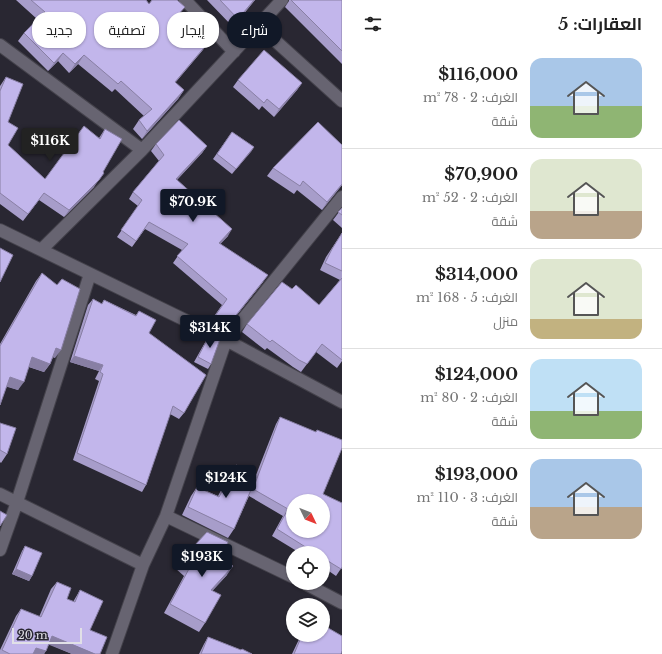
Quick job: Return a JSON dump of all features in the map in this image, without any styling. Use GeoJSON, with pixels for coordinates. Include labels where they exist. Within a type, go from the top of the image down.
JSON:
{"type":"FeatureCollection","features":[{"type":"Feature","properties":{"kind":"street"},"geometry":{"type":"LineString","coordinates":[[185,0],[234,52]]}},
{"type":"Feature","properties":{"kind":"street"},"geometry":{"type":"LineString","coordinates":[[271,12],[282,0]]}},
{"type":"Feature","properties":{"kind":"street"},"geometry":{"type":"LineString","coordinates":[[0,45],[142,150]]}},
{"type":"Feature","properties":{"kind":"street"},"geometry":{"type":"LineString","coordinates":[[282,47],[342,102]]}},
{"type":"Feature","properties":{"kind":"street"},"geometry":{"type":"LineString","coordinates":[[41,250],[142,150],[238,48]]}},
{"type":"Feature","properties":{"kind":"street"},"geometry":{"type":"LineString","coordinates":[[112,654],[143,565],[166,516],[226,340],[342,198]]}},
{"type":"Feature","properties":{"kind":"street"},"geometry":{"type":"LineString","coordinates":[[0,230],[226,340],[342,402]]}},
{"type":"Feature","properties":{"kind":"street"},"geometry":{"type":"LineString","coordinates":[[0,550],[17,502],[90,274]]}},
{"type":"Feature","properties":{"kind":"street"},"geometry":{"type":"LineString","coordinates":[[0,494],[143,565]]}},
{"type":"Feature","properties":{"kind":"street"},"geometry":{"type":"LineString","coordinates":[[166,516],[286,574]]}},
{"type":"Feature","properties":{"kind":"street"},"geometry":{"type":"LineString","coordinates":[[317,590],[342,603]]}},
{"type":"Feature","properties":{"kind":"building"},"geometry":{"type":"Polygon","coordinates":[[[31,0],[146,0],[149,4],[152,0],[177,0],[185,7],[181,12],[167,12],[167,48],[204,48],[175,82],[184,90],[147,131],[139,120],[152,109],[121,81],[118,84],[84,55],[75,64],[63,53],[54,63],[39,48],[86,48],[86,12],[45,12],[31,0]]]}},
{"type":"Feature","properties":{"kind":"building"},"geometry":{"type":"Polygon","coordinates":[[[220,0],[254,0],[244,12],[231,12],[220,0]]]}},
{"type":"Feature","properties":{"kind":"building"},"geometry":{"type":"Polygon","coordinates":[[[291,0],[342,0],[342,51],[291,0]]]}},
{"type":"Feature","properties":{"kind":"building"},"geometry":{"type":"Polygon","coordinates":[[[32,25],[32,41],[24,33],[32,25]]]}},
{"type":"Feature","properties":{"kind":"building"},"geometry":{"type":"Polygon","coordinates":[[[264,50],[302,83],[279,109],[267,99],[264,103],[238,80],[264,50]]]}},
{"type":"Feature","properties":{"kind":"building"},"geometry":{"type":"Polygon","coordinates":[[[6,77],[23,84],[8,122],[18,128],[8,145],[45,179],[84,126],[100,139],[105,129],[122,139],[99,180],[69,210],[44,193],[28,214],[0,193],[0,91],[6,77]]]}},
{"type":"Feature","properties":{"kind":"building"},"geometry":{"type":"Polygon","coordinates":[[[179,120],[207,146],[176,179],[232,229],[219,243],[268,275],[229,324],[215,316],[227,299],[177,256],[188,244],[149,222],[136,241],[121,230],[142,200],[133,192],[164,155],[156,144],[179,120]]]}},
{"type":"Feature","properties":{"kind":"building"},"geometry":{"type":"Polygon","coordinates":[[[318,122],[342,145],[342,184],[327,202],[303,181],[300,186],[273,168],[318,122]]]}},
{"type":"Feature","properties":{"kind":"building"},"geometry":{"type":"Polygon","coordinates":[[[232,132],[254,147],[236,169],[217,154],[232,132]]]}},
{"type":"Feature","properties":{"kind":"building"},"geometry":{"type":"Polygon","coordinates":[[[342,208],[342,215],[338,212],[342,208]]]}},
{"type":"Feature","properties":{"kind":"building"},"geometry":{"type":"Polygon","coordinates":[[[342,233],[342,271],[325,263],[342,233]]]}},
{"type":"Feature","properties":{"kind":"building"},"geometry":{"type":"Polygon","coordinates":[[[0,248],[13,255],[0,282],[0,248]]]}},
{"type":"Feature","properties":{"kind":"building"},"geometry":{"type":"Polygon","coordinates":[[[42,273],[57,285],[62,279],[80,289],[61,350],[56,348],[50,364],[32,357],[24,382],[10,377],[0,405],[0,346],[42,273]]]}},
{"type":"Feature","properties":{"kind":"building"},"geometry":{"type":"Polygon","coordinates":[[[342,278],[342,360],[322,344],[307,364],[299,360],[272,340],[270,342],[247,324],[282,282],[292,289],[296,285],[319,305],[342,278]]]}},
{"type":"Feature","properties":{"kind":"building"},"geometry":{"type":"Polygon","coordinates":[[[93,299],[102,304],[104,300],[136,316],[139,311],[156,320],[149,333],[206,375],[184,413],[173,406],[146,485],[77,453],[103,374],[100,372],[103,365],[74,356],[93,299]]]}},
{"type":"Feature","properties":{"kind":"building"},"geometry":{"type":"Polygon","coordinates":[[[210,334],[220,339],[211,364],[198,357],[210,334]]]}},
{"type":"Feature","properties":{"kind":"building"},"geometry":{"type":"Polygon","coordinates":[[[280,417],[316,432],[317,430],[342,440],[342,448],[323,494],[286,494],[286,508],[253,489],[280,417]]]}},
{"type":"Feature","properties":{"kind":"building"},"geometry":{"type":"Polygon","coordinates":[[[0,423],[16,428],[7,454],[0,450],[0,423]]]}},
{"type":"Feature","properties":{"kind":"building"},"geometry":{"type":"Polygon","coordinates":[[[236,465],[257,476],[234,529],[188,507],[197,487],[219,497],[236,465]]]}},
{"type":"Feature","properties":{"kind":"building"},"geometry":{"type":"Polygon","coordinates":[[[330,497],[342,503],[341,569],[330,562],[330,546],[304,546],[291,538],[330,538],[330,497]]]}},
{"type":"Feature","properties":{"kind":"building"},"geometry":{"type":"Polygon","coordinates":[[[0,511],[7,515],[0,526],[0,511]]]}},
{"type":"Feature","properties":{"kind":"building"},"geometry":{"type":"Polygon","coordinates":[[[286,513],[286,535],[277,529],[286,513]]]}},
{"type":"Feature","properties":{"kind":"building"},"geometry":{"type":"Polygon","coordinates":[[[207,532],[228,542],[222,556],[233,566],[211,590],[221,595],[205,623],[170,604],[190,567],[182,559],[207,532]]]}},
{"type":"Feature","properties":{"kind":"building"},"geometry":{"type":"Polygon","coordinates":[[[25,546],[42,553],[32,576],[16,569],[25,546]]]}},
{"type":"Feature","properties":{"kind":"building"},"geometry":{"type":"Polygon","coordinates":[[[57,582],[71,588],[67,599],[75,602],[80,590],[103,601],[90,630],[107,637],[100,654],[95,654],[52,636],[46,651],[36,648],[33,654],[10,654],[2,650],[21,609],[41,617],[57,582]]]}},
{"type":"Feature","properties":{"kind":"building"},"geometry":{"type":"Polygon","coordinates":[[[330,629],[342,636],[341,654],[294,654],[299,642],[330,642],[330,629]]]}},
{"type":"Feature","properties":{"kind":"building"},"geometry":{"type":"Polygon","coordinates":[[[208,637],[241,650],[242,649],[252,654],[201,654],[208,637]]]}}]}
